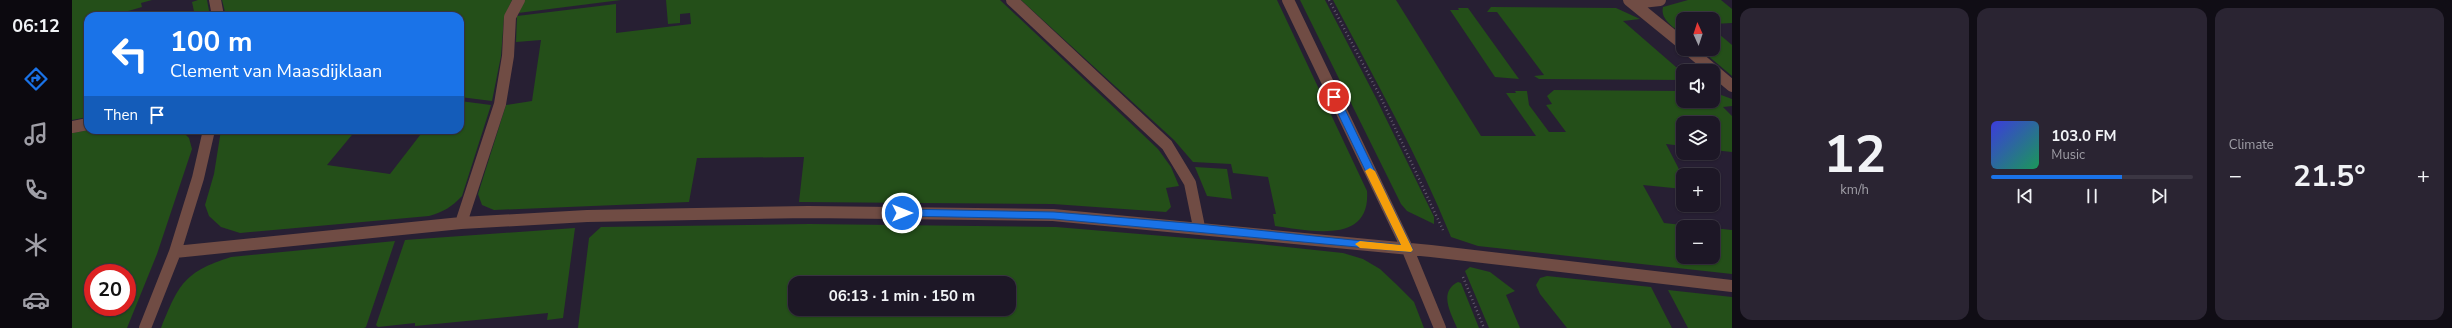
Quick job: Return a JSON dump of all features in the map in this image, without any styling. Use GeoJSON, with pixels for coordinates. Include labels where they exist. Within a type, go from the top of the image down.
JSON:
{"type":"FeatureCollection","features":[{"type":"Feature","properties":{"kind":"street"},"geometry":{"type":"LineString","coordinates":[[215,0],[217,12]]}},
{"type":"Feature","properties":{"kind":"street"},"geometry":{"type":"LineString","coordinates":[[461,223],[500,104],[509,50],[510,17],[519,0]]}},
{"type":"Feature","properties":{"kind":"street"},"geometry":{"type":"LineString","coordinates":[[1012,0],[1167,145],[1185,170],[1194,197],[1199,227]]}},
{"type":"Feature","properties":{"kind":"street"},"geometry":{"type":"LineString","coordinates":[[1288,0],[1408,250],[1440,328]]}},
{"type":"Feature","properties":{"kind":"street"},"geometry":{"type":"LineString","coordinates":[[1631,2],[1660,0]]}},
{"type":"Feature","properties":{"kind":"street"},"geometry":{"type":"LineString","coordinates":[[1631,2],[1676,38]]}},
{"type":"Feature","properties":{"kind":"street"},"geometry":{"type":"LineString","coordinates":[[1696,56],[1732,86]]}},
{"type":"Feature","properties":{"kind":"street"},"geometry":{"type":"LineString","coordinates":[[72,127],[84,125]]}},
{"type":"Feature","properties":{"kind":"street"},"geometry":{"type":"LineString","coordinates":[[145,328],[175,252],[198,178],[208,134]]}},
{"type":"Feature","properties":{"kind":"street"},"geometry":{"type":"LineString","coordinates":[[175,252],[461,223],[687,213],[1054,215],[1199,227],[1408,250],[1452,253],[1732,286]]}},
{"type":"Feature","properties":{"kind":"path"},"geometry":{"type":"LineString","coordinates":[[1329,0],[1381,98],[1433,207],[1484,328]]}},
{"type":"Feature","properties":{"kind":"green space"},"geometry":{"type":"Polygon","coordinates":[[[72,0],[152,0],[141,3],[142,7],[125,12],[84,12],[84,118],[72,120],[72,0]]]}},
{"type":"Feature","properties":{"kind":"green space"},"geometry":{"type":"Polygon","coordinates":[[[207,0],[209,12],[194,12],[192,2],[207,0]]]}},
{"type":"Feature","properties":{"kind":"green space"},"geometry":{"type":"Polygon","coordinates":[[[222,0],[512,0],[504,17],[501,56],[492,101],[464,98],[464,12],[225,12],[222,0]]]}},
{"type":"Feature","properties":{"kind":"green space"},"geometry":{"type":"Polygon","coordinates":[[[525,0],[621,0],[518,13],[525,0]]]}},
{"type":"Feature","properties":{"kind":"green space"},"geometry":{"type":"Polygon","coordinates":[[[666,0],[1000,0],[1158,149],[1171,167],[1179,186],[1166,188],[1171,207],[1166,212],[1053,204],[799,202],[804,157],[697,158],[689,202],[494,210],[482,205],[478,194],[506,105],[532,101],[541,40],[516,42],[517,16],[616,4],[616,33],[691,24],[690,13],[680,14],[680,23],[668,24],[666,0]]]}},
{"type":"Feature","properties":{"kind":"green space"},"geometry":{"type":"Polygon","coordinates":[[[1021,0],[1277,0],[1367,191],[1366,208],[1359,220],[1348,227],[1335,231],[1304,230],[1275,226],[1273,214],[1276,214],[1268,177],[1233,173],[1231,164],[1193,162],[1174,140],[1021,0]]]}},
{"type":"Feature","properties":{"kind":"green space"},"geometry":{"type":"Polygon","coordinates":[[[1300,0],[1325,0],[1376,98],[1434,217],[1434,224],[1407,211],[1401,204],[1300,0]]]}},
{"type":"Feature","properties":{"kind":"green space"},"geometry":{"type":"Polygon","coordinates":[[[1333,0],[1396,0],[1481,136],[1536,136],[1506,93],[1516,93],[1515,91],[1527,91],[1529,105],[1549,132],[1566,132],[1546,105],[1552,104],[1547,96],[1554,90],[1676,91],[1676,108],[1720,108],[1720,95],[1732,99],[1732,106],[1723,107],[1732,116],[1732,152],[1720,151],[1720,116],[1676,116],[1676,145],[1666,144],[1678,168],[1676,168],[1676,188],[1643,185],[1664,223],[1676,224],[1676,264],[1720,264],[1720,229],[1732,230],[1732,274],[1478,246],[1451,237],[1424,176],[1380,88],[1333,0]]]}},
{"type":"Feature","properties":{"kind":"green space"},"geometry":{"type":"Polygon","coordinates":[[[1688,0],[1721,0],[1732,9],[1732,23],[1720,24],[1720,12],[1676,12],[1676,29],[1664,16],[1663,7],[1688,0]]]}},
{"type":"Feature","properties":{"kind":"green space"},"geometry":{"type":"Polygon","coordinates":[[[1491,7],[1616,8],[1640,19],[1623,21],[1676,67],[1676,80],[1539,79],[1534,76],[1544,75],[1497,12],[1487,12],[1491,7]]]}},
{"type":"Feature","properties":{"kind":"green space"},"geometry":{"type":"Polygon","coordinates":[[[1458,8],[1468,8],[1519,79],[1495,77],[1450,10],[1459,10],[1458,8]]]}},
{"type":"Feature","properties":{"kind":"green space"},"geometry":{"type":"Polygon","coordinates":[[[1720,35],[1732,45],[1732,76],[1720,66],[1720,64],[1718,64],[1708,56],[1720,56],[1720,35]]]}},
{"type":"Feature","properties":{"kind":"green space"},"geometry":{"type":"Polygon","coordinates":[[[464,102],[491,105],[462,196],[451,206],[439,213],[429,216],[240,233],[221,227],[209,216],[205,205],[214,174],[220,134],[353,134],[327,165],[390,174],[421,134],[464,134],[464,102]]]}},
{"type":"Feature","properties":{"kind":"green space"},"geometry":{"type":"Polygon","coordinates":[[[84,131],[84,134],[185,134],[189,138],[192,149],[157,254],[136,306],[136,264],[84,264],[84,316],[132,316],[127,328],[72,328],[72,133],[84,131]]]}},
{"type":"Feature","properties":{"kind":"green space"},"geometry":{"type":"Polygon","coordinates":[[[1195,167],[1227,169],[1232,199],[1207,196],[1195,167]]]}},
{"type":"Feature","properties":{"kind":"green space"},"geometry":{"type":"Polygon","coordinates":[[[809,224],[1056,227],[1259,244],[1343,253],[1363,259],[1380,269],[1414,302],[1424,328],[578,328],[589,238],[601,227],[809,224]]]}},
{"type":"Feature","properties":{"kind":"green space"},"geometry":{"type":"Polygon","coordinates":[[[575,228],[563,318],[547,320],[548,313],[415,326],[415,323],[378,327],[376,325],[405,240],[575,228]]]}},
{"type":"Feature","properties":{"kind":"green space"},"geometry":{"type":"Polygon","coordinates":[[[395,241],[366,327],[364,328],[161,328],[173,300],[185,282],[193,274],[203,268],[231,257],[395,241]]]}},
{"type":"Feature","properties":{"kind":"green space"},"geometry":{"type":"Polygon","coordinates":[[[1470,267],[1490,272],[1515,291],[1506,295],[1520,328],[1489,328],[1465,271],[1470,267]]]}},
{"type":"Feature","properties":{"kind":"green space"},"geometry":{"type":"Polygon","coordinates":[[[1547,276],[1651,287],[1672,328],[1567,328],[1540,294],[1536,285],[1540,278],[1547,276]]]}},
{"type":"Feature","properties":{"kind":"green space"},"geometry":{"type":"Polygon","coordinates":[[[1458,282],[1461,283],[1479,328],[1457,328],[1449,309],[1447,297],[1452,286],[1458,282]]]}},
{"type":"Feature","properties":{"kind":"green space"},"geometry":{"type":"Polygon","coordinates":[[[1668,290],[1732,297],[1732,328],[1688,328],[1668,290]]]}},
{"type":"Feature","properties":{"kind":"slow traffic"},"geometry":{"type":"LineString","coordinates":[[1360,244],[1408,250],[1370,171]]}},
{"type":"Feature","properties":{"kind":"route"},"geometry":{"type":"LineString","coordinates":[[902,213],[1054,215],[1199,227],[1408,250],[1334,97]]}}]}
